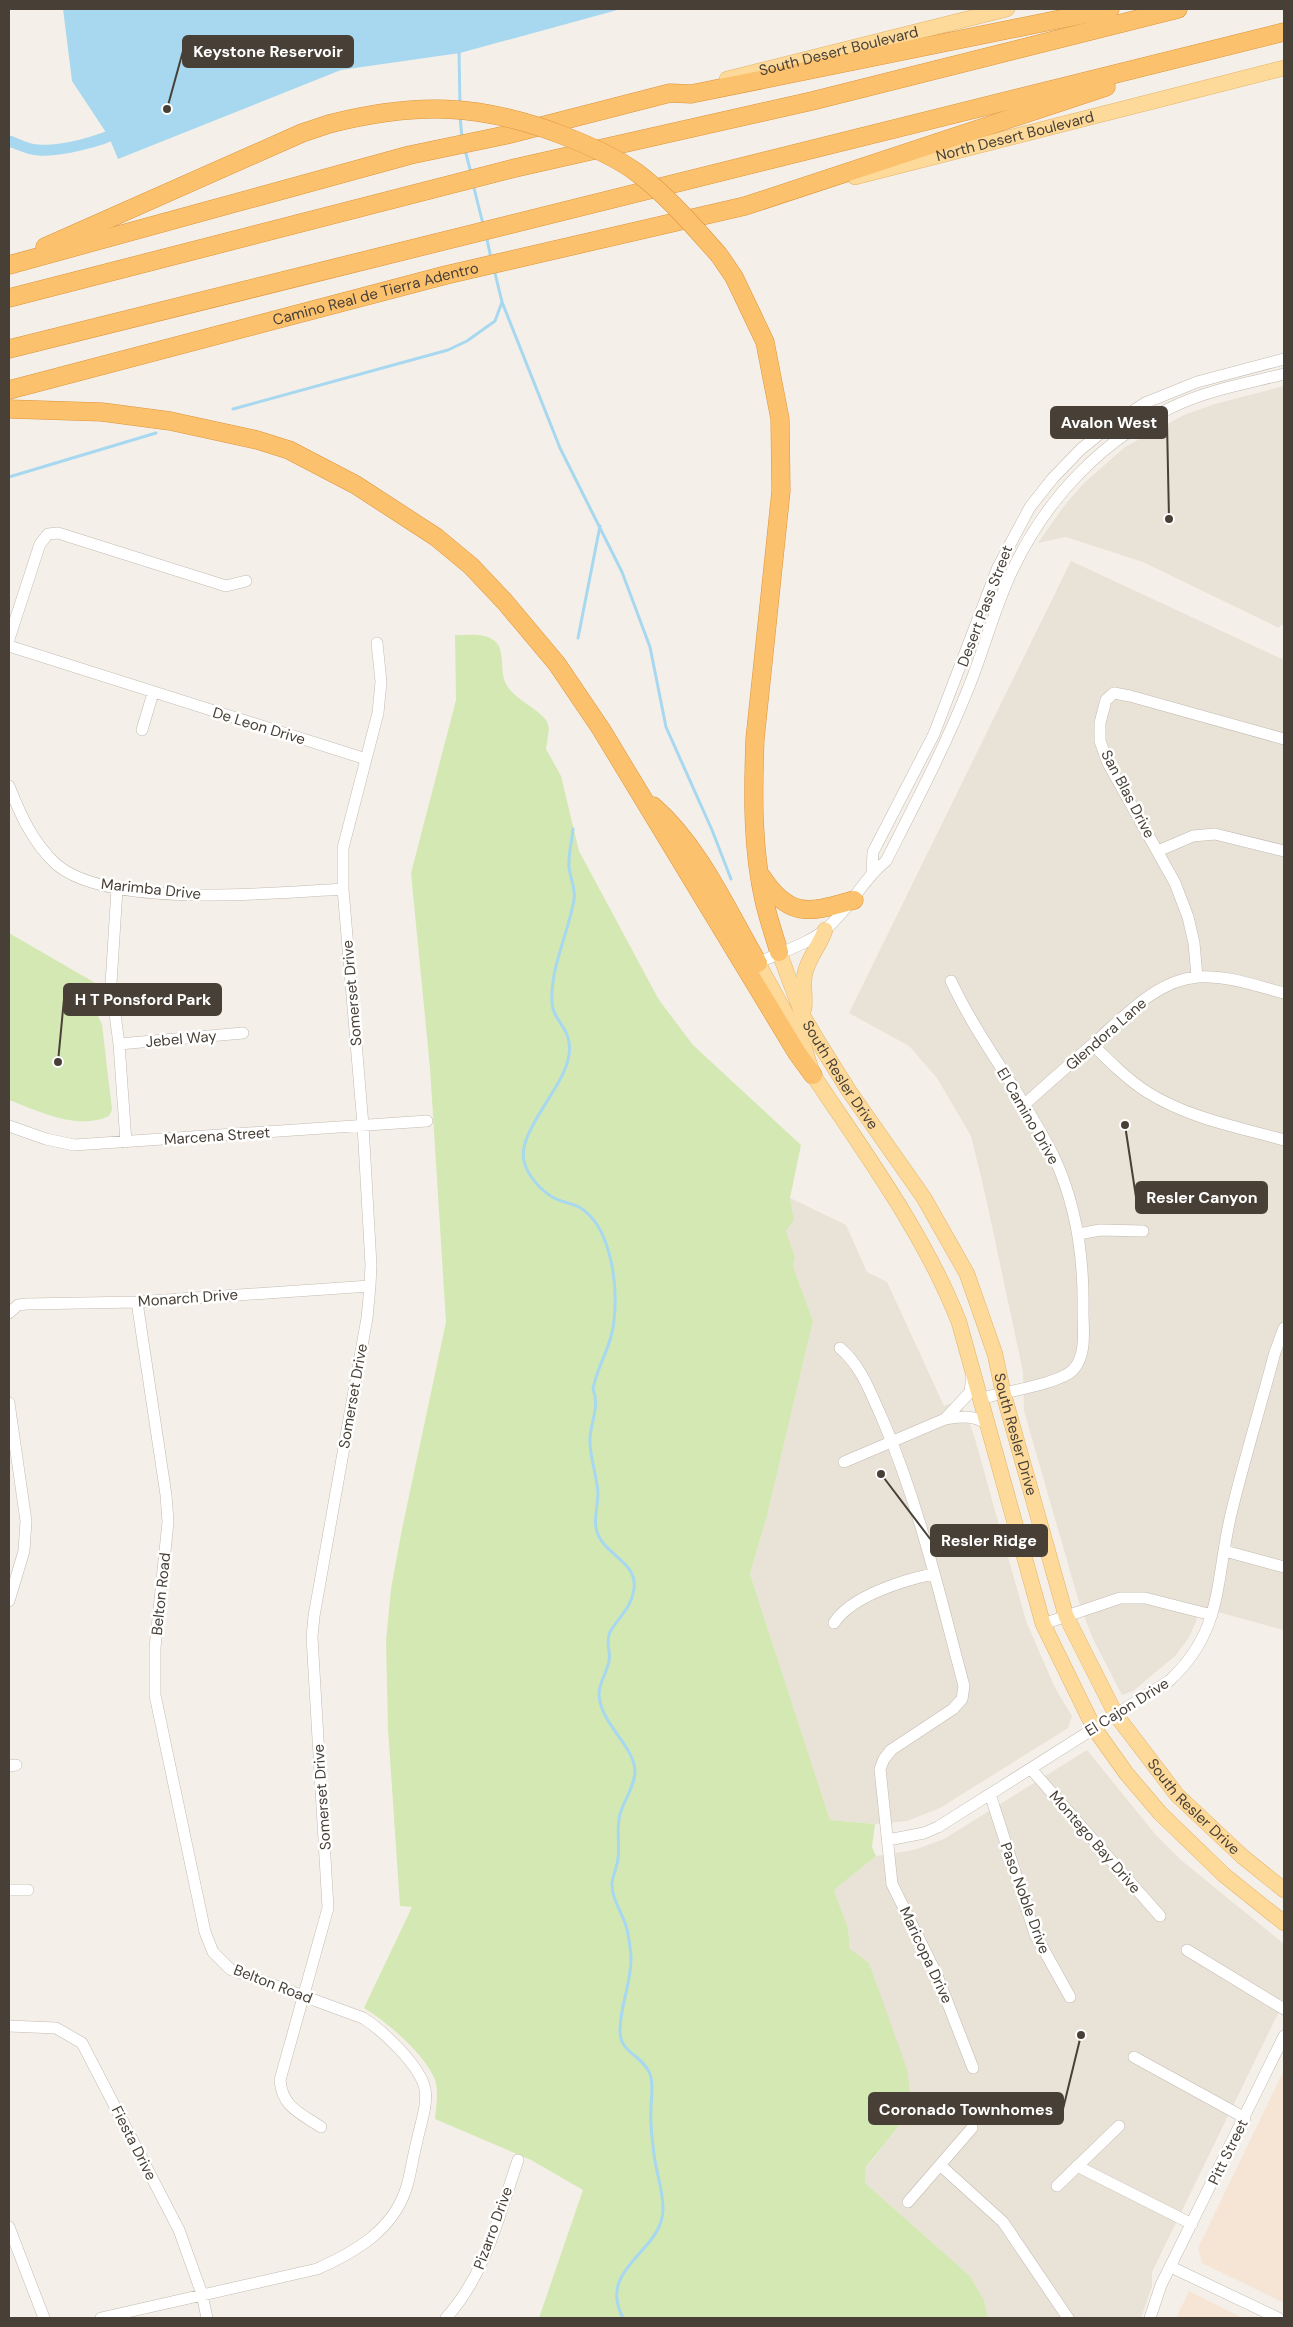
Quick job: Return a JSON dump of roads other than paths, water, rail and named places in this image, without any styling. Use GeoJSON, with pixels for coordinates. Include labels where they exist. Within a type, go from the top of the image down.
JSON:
{"type":"FeatureCollection","features":[{"type":"Feature","properties":{"kind":"highway"},"geometry":{"type":"LineString","coordinates":[[9,264],[410,156],[506,135],[670,93],[691,94],[1110,9]]}},
{"type":"Feature","properties":{"kind":"highway"},"geometry":{"type":"LineString","coordinates":[[9,298],[424,190],[812,101],[1178,9]]}},
{"type":"Feature","properties":{"kind":"highway"},"geometry":{"type":"LineString","coordinates":[[9,348],[1284,32]]}},
{"type":"Feature","properties":{"kind":"highway","name":"Camino Real de Tierra Adentro"},"geometry":{"type":"LineString","coordinates":[[9,390],[446,275],[745,206],[1240,44]]}},
{"type":"Feature","properties":{"kind":"highway"},"geometry":{"type":"LineString","coordinates":[[9,264],[302,133],[360,116],[396,111],[448,108],[502,116],[548,130],[590,146],[635,171],[668,199],[719,255],[734,278],[765,342],[778,400],[782,446],[781,491],[755,739],[754,814],[759,872],[764,900],[779,952]]}},
{"type":"Feature","properties":{"kind":"highway"},"geometry":{"type":"LineString","coordinates":[[9,409],[102,412],[186,424],[257,440],[289,450],[387,503],[436,537],[471,566],[505,602],[558,664],[601,729],[797,1053],[813,1075]]}},
{"type":"Feature","properties":{"kind":"highway"},"geometry":{"type":"LineString","coordinates":[[641,796],[672,823],[695,854],[758,963]]}},
{"type":"Feature","properties":{"kind":"highway"},"geometry":{"type":"LineString","coordinates":[[759,872],[773,894],[787,904],[800,909],[819,909],[854,900]]}},
{"type":"Feature","properties":{"kind":"main road","name":"South Desert Boulevard"},"geometry":{"type":"LineString","coordinates":[[670,93],[1007,9]]}},
{"type":"Feature","properties":{"kind":"main road","name":"North Desert Boulevard"},"geometry":{"type":"LineString","coordinates":[[745,206],[1284,68]]}},
{"type":"Feature","properties":{"kind":"main road"},"geometry":{"type":"LineString","coordinates":[[804,1016],[806,1001],[804,976],[809,960],[822,941],[825,930]]}},
{"type":"Feature","properties":{"kind":"main road","name":"South Resler Drive"},"geometry":{"type":"LineString","coordinates":[[779,952],[804,1016],[849,1091],[924,1198],[953,1246],[983,1314],[1066,1616],[1116,1715],[1176,1795],[1243,1857],[1284,1890]]}},
{"type":"Feature","properties":{"kind":"main road","name":"South Resler Drive"},"geometry":{"type":"LineString","coordinates":[[758,963],[804,1047],[813,1075],[919,1236],[943,1281],[959,1322],[1044,1624],[1068,1678],[1094,1728],[1126,1773],[1160,1813],[1224,1875],[1284,1923]]}},
{"type":"Feature","properties":{"kind":"street","name":"Desert Pass Street"},"geometry":{"type":"LineString","coordinates":[[872,872],[873,852],[934,734],[957,678],[998,566],[1030,507],[1053,478],[1081,449],[1111,425],[1145,403],[1197,382],[1284,360]]}},
{"type":"Feature","properties":{"kind":"street","name":"Desert Pass Street"},"geometry":{"type":"LineString","coordinates":[[758,963],[825,930],[854,900],[872,872],[886,861],[944,746],[970,683],[1011,572],[1043,515],[1066,486],[1097,456],[1124,434],[1153,417],[1180,404],[1216,391],[1284,374]]}},
{"type":"Feature","properties":{"kind":"street"},"geometry":{"type":"LineString","coordinates":[[1145,403],[1153,417]]}},
{"type":"Feature","properties":{"kind":"street"},"geometry":{"type":"LineString","coordinates":[[9,639],[40,544],[48,534],[58,533],[226,586],[246,582]]}},
{"type":"Feature","properties":{"kind":"street","name":"Somerset Drive"},"geometry":{"type":"LineString","coordinates":[[321,2127],[292,2108],[281,2095],[280,2080],[328,1908],[312,1637],[314,1616],[367,1318],[370,1286],[371,1265],[363,1125],[343,889],[345,838],[378,713],[381,692],[377,643]]}},
{"type":"Feature","properties":{"kind":"street","name":"De Leon Drive"},"geometry":{"type":"LineString","coordinates":[[9,646],[366,759]]}},
{"type":"Feature","properties":{"kind":"street"},"geometry":{"type":"LineString","coordinates":[[957,678],[970,683]]}},
{"type":"Feature","properties":{"kind":"street"},"geometry":{"type":"LineString","coordinates":[[142,730],[153,693]]}},
{"type":"Feature","properties":{"kind":"street","name":"San Blas Drive"},"geometry":{"type":"LineString","coordinates":[[1197,977],[1194,943],[1188,917],[1175,883],[1110,766],[1100,741],[1100,723],[1108,697],[1114,693],[1130,696],[1284,739]]}},
{"type":"Feature","properties":{"kind":"street","name":"Marimba Drive"},"geometry":{"type":"LineString","coordinates":[[9,786],[25,824],[56,864],[85,881],[117,889],[220,896],[343,889]]}},
{"type":"Feature","properties":{"kind":"street"},"geometry":{"type":"LineString","coordinates":[[1158,851],[1193,836],[1215,834],[1284,851]]}},
{"type":"Feature","properties":{"kind":"street"},"geometry":{"type":"LineString","coordinates":[[117,889],[111,984],[119,1044],[126,1142]]}},
{"type":"Feature","properties":{"kind":"street","name":"Glendora Lane"},"geometry":{"type":"LineString","coordinates":[[1024,1104],[1136,1005],[1155,992],[1197,977],[1233,980],[1284,993]]}},
{"type":"Feature","properties":{"kind":"street","name":"El Camino Drive"},"geometry":{"type":"LineString","coordinates":[[951,981],[963,1007],[1024,1104],[1054,1159],[1065,1184],[1079,1234],[1084,1282],[1082,1346],[1080,1359],[1075,1368],[1060,1378],[980,1399]]}},
{"type":"Feature","properties":{"kind":"street","name":"Jebel Way"},"geometry":{"type":"LineString","coordinates":[[119,1044],[243,1033]]}},
{"type":"Feature","properties":{"kind":"street"},"geometry":{"type":"LineString","coordinates":[[1092,1045],[1135,1083],[1169,1104],[1196,1115],[1284,1140]]}},
{"type":"Feature","properties":{"kind":"street","name":"Marcena Street"},"geometry":{"type":"LineString","coordinates":[[9,1126],[46,1139],[74,1145],[427,1121]]}},
{"type":"Feature","properties":{"kind":"street"},"geometry":{"type":"LineString","coordinates":[[1079,1234],[1100,1230],[1143,1231]]}},
{"type":"Feature","properties":{"kind":"street","name":"Monarch Drive"},"geometry":{"type":"LineString","coordinates":[[9,1314],[18,1306],[27,1304],[137,1302],[370,1286]]}},
{"type":"Feature","properties":{"kind":"street","name":"Belton Road"},"geometry":{"type":"LineString","coordinates":[[101,2318],[317,2269],[349,2255],[368,2242],[384,2226],[397,2207],[406,2188],[425,2104],[425,2089],[420,2076],[388,2037],[374,2025],[363,2018],[230,1969],[213,1952],[205,1932],[155,1696],[155,1648],[168,1522],[166,1495],[137,1302]]}},
{"type":"Feature","properties":{"kind":"street","name":"El Cajon Drive"},"geometry":{"type":"LineString","coordinates":[[888,1840],[924,1833],[938,1827],[1031,1769],[1169,1681],[1181,1671],[1202,1644],[1212,1615],[1233,1506],[1275,1352],[1284,1328]]}},
{"type":"Feature","properties":{"kind":"street","name":"Maricopa Drive"},"geometry":{"type":"LineString","coordinates":[[840,1348],[861,1371],[892,1442],[915,1504],[964,1686],[962,1699],[953,1709],[891,1750],[884,1759],[880,1769],[892,1884],[936,1973],[973,2068]]}},
{"type":"Feature","properties":{"kind":"street"},"geometry":{"type":"LineString","coordinates":[[945,1419],[970,1392],[972,1371]]}},
{"type":"Feature","properties":{"kind":"street"},"geometry":{"type":"LineString","coordinates":[[9,1403],[26,1521],[24,1551],[9,1601]]}},
{"type":"Feature","properties":{"kind":"street"},"geometry":{"type":"LineString","coordinates":[[844,1462],[945,1419],[962,1416],[976,1418],[987,1425]]}},
{"type":"Feature","properties":{"kind":"street"},"geometry":{"type":"LineString","coordinates":[[1225,1551],[1284,1567]]}},
{"type":"Feature","properties":{"kind":"street"},"geometry":{"type":"LineString","coordinates":[[834,1622],[849,1608],[887,1587],[933,1574]]}},
{"type":"Feature","properties":{"kind":"street"},"geometry":{"type":"LineString","coordinates":[[1044,1624],[1108,1600],[1131,1597],[1145,1598],[1212,1615]]}},
{"type":"Feature","properties":{"kind":"street","name":"Montego Bay Drive"},"geometry":{"type":"LineString","coordinates":[[1031,1769],[1160,1916]]}},
{"type":"Feature","properties":{"kind":"street","name":"Paso Noble Drive"},"geometry":{"type":"LineString","coordinates":[[990,1794],[1035,1934],[1070,1997]]}},
{"type":"Feature","properties":{"kind":"street"},"geometry":{"type":"LineString","coordinates":[[9,1890],[28,1890]]}},
{"type":"Feature","properties":{"kind":"street"},"geometry":{"type":"LineString","coordinates":[[1187,1950],[1284,2009]]}},
{"type":"Feature","properties":{"kind":"street","name":"Fiesta Drive"},"geometry":{"type":"LineString","coordinates":[[9,2026],[56,2028],[82,2043],[179,2230],[202,2294],[207,2318]]}},
{"type":"Feature","properties":{"kind":"street","name":"Pitt Street"},"geometry":{"type":"LineString","coordinates":[[1150,2318],[1161,2285],[1284,2036]]}},
{"type":"Feature","properties":{"kind":"street"},"geometry":{"type":"LineString","coordinates":[[1134,2056],[1244,2118]]}},
{"type":"Feature","properties":{"kind":"street"},"geometry":{"type":"LineString","coordinates":[[1057,2186],[1119,2126]]}},
{"type":"Feature","properties":{"kind":"street"},"geometry":{"type":"LineString","coordinates":[[908,2202],[972,2128]]}},
{"type":"Feature","properties":{"kind":"street","name":"Pizarro Drive"},"geometry":{"type":"LineString","coordinates":[[446,2318],[470,2288],[483,2263],[518,2160]]}},
{"type":"Feature","properties":{"kind":"street"},"geometry":{"type":"LineString","coordinates":[[940,2165],[1003,2222],[1068,2318]]}},
{"type":"Feature","properties":{"kind":"street"},"geometry":{"type":"LineString","coordinates":[[1077,2166],[1192,2224]]}},
{"type":"Feature","properties":{"kind":"street"},"geometry":{"type":"LineString","coordinates":[[9,2227],[44,2318]]}},
{"type":"Feature","properties":{"kind":"street"},"geometry":{"type":"LineString","coordinates":[[1171,2267],[1278,2318]]}},
{"type":"Feature","properties":{"kind":"water"},"geometry":{"type":"Polygon","coordinates":[[[63,9],[621,9],[460,53],[341,70],[118,159],[109,137],[72,81],[63,9]]]}},
{"type":"Feature","properties":{"kind":"waterway"},"geometry":{"type":"LineString","coordinates":[[459,51],[460,105]]}},
{"type":"Feature","properties":{"kind":"waterway"},"geometry":{"type":"LineString","coordinates":[[460,116],[462,139]]}},
{"type":"Feature","properties":{"kind":"waterway"},"geometry":{"type":"LineString","coordinates":[[9,141],[35,150],[47,150],[69,148],[121,131]]}},
{"type":"Feature","properties":{"kind":"waterway"},"geometry":{"type":"LineString","coordinates":[[465,150],[471,173]]}},
{"type":"Feature","properties":{"kind":"waterway"},"geometry":{"type":"LineString","coordinates":[[473,184],[483,224]]}},
{"type":"Feature","properties":{"kind":"waterway"},"geometry":{"type":"LineString","coordinates":[[486,235],[491,258]]}},
{"type":"Feature","properties":{"kind":"waterway"},"geometry":{"type":"LineString","coordinates":[[494,269],[502,302],[560,448],[622,572],[650,647],[666,727],[712,830],[731,879]]}},
{"type":"Feature","properties":{"kind":"waterway"},"geometry":{"type":"LineString","coordinates":[[233,409],[448,350],[467,341],[495,321],[502,302]]}},
{"type":"Feature","properties":{"kind":"waterway"},"geometry":{"type":"LineString","coordinates":[[9,477],[156,433]]}},
{"type":"Feature","properties":{"kind":"waterway"},"geometry":{"type":"LineString","coordinates":[[578,638],[600,526]]}},
{"type":"Feature","properties":{"kind":"waterway"},"geometry":{"type":"LineString","coordinates":[[573,829],[569,862],[574,900],[556,964],[552,990],[553,1010],[566,1032],[569,1055],[566,1068],[528,1136],[524,1149],[524,1161],[531,1177],[544,1191],[557,1199],[579,1207],[590,1216],[599,1228],[606,1242],[615,1292],[613,1330],[593,1389],[596,1401],[590,1445],[598,1493],[596,1528],[599,1537],[605,1545],[630,1571],[634,1579],[634,1589],[630,1602],[610,1632],[608,1643],[609,1661],[600,1685],[599,1694],[605,1715],[629,1752],[635,1771],[635,1777],[620,1814],[618,1825],[618,1859],[612,1883],[615,1900],[627,1929],[631,1956],[630,1975],[620,2030],[623,2044],[647,2068],[651,2078],[651,2131],[663,2208],[660,2223],[653,2237],[624,2272],[618,2285],[617,2300],[623,2318]]}},
{"type":"Feature","properties":{"kind":"place","name":"Keystone Reservoir"},"geometry":{"type":"Point","coordinates":[167,109]}},
{"type":"Feature","properties":{"kind":"place","name":"Avalon West"},"geometry":{"type":"Point","coordinates":[1169,519]}},
{"type":"Feature","properties":{"kind":"place","name":"H T Ponsford Park"},"geometry":{"type":"Point","coordinates":[58,1062]}},
{"type":"Feature","properties":{"kind":"place","name":"Resler Canyon"},"geometry":{"type":"Point","coordinates":[1125,1125]}},
{"type":"Feature","properties":{"kind":"place","name":"Resler Ridge"},"geometry":{"type":"Point","coordinates":[881,1474]}},
{"type":"Feature","properties":{"kind":"place","name":"Coronado Townhomes"},"geometry":{"type":"Point","coordinates":[1081,2035]}}]}
